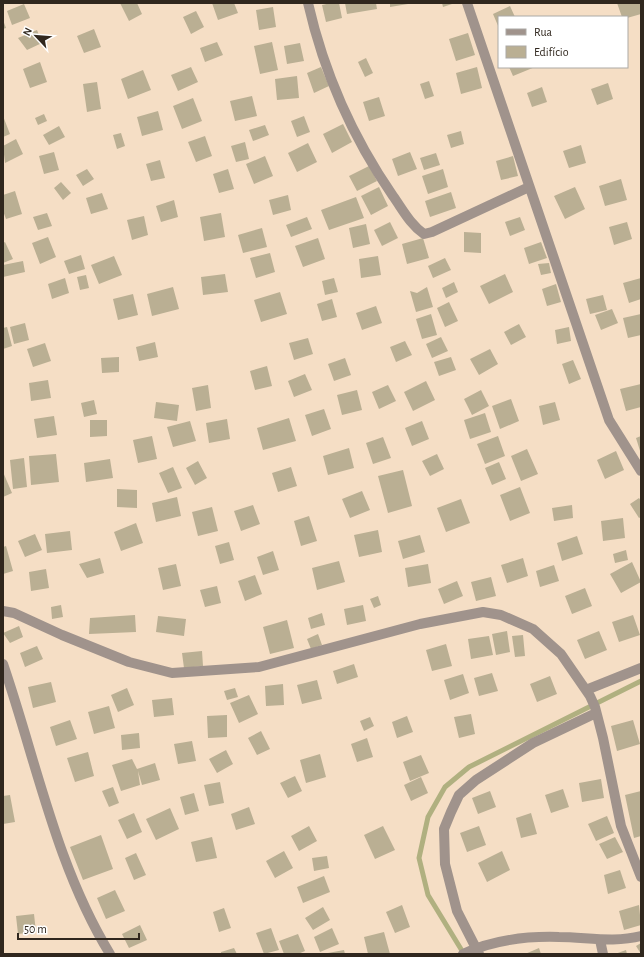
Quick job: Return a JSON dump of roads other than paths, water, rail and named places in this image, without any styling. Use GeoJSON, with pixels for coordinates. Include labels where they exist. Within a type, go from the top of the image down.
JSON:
{"type":"FeatureCollection","features":[{"type":"Feature","properties":{"kind":"street"},"geometry":{"type":"LineString","coordinates":[[308,3],[314,30],[332,84],[357,140],[383,182],[415,227],[424,234],[432,232],[529,187]]}},
{"type":"Feature","properties":{"kind":"street"},"geometry":{"type":"LineString","coordinates":[[468,3],[609,420],[641,471]]}},
{"type":"Feature","properties":{"kind":"street"},"geometry":{"type":"LineString","coordinates":[[3,611],[14,613],[62,635],[129,662],[172,673],[259,667],[392,631],[483,612],[501,615],[533,629],[561,654],[588,693],[596,710],[621,826],[641,877]]}},
{"type":"Feature","properties":{"kind":"street"},"geometry":{"type":"LineString","coordinates":[[3,664],[18,706],[45,801],[76,886],[101,939],[110,954]]}},
{"type":"Feature","properties":{"kind":"street"},"geometry":{"type":"LineString","coordinates":[[588,693],[641,668]]}},
{"type":"Feature","properties":{"kind":"street"},"geometry":{"type":"LineString","coordinates":[[596,710],[533,742],[476,780],[459,795],[444,829],[445,864],[457,911],[472,952],[498,941],[558,937],[600,940],[641,936]]}},
{"type":"Feature","properties":{"kind":"street"},"geometry":{"type":"LineString","coordinates":[[600,940],[603,954]]}},
{"type":"Feature","properties":{"kind":"waterway"},"geometry":{"type":"LineString","coordinates":[[464,954],[428,895],[419,858],[428,817],[445,787],[469,767],[641,681]]}}]}
